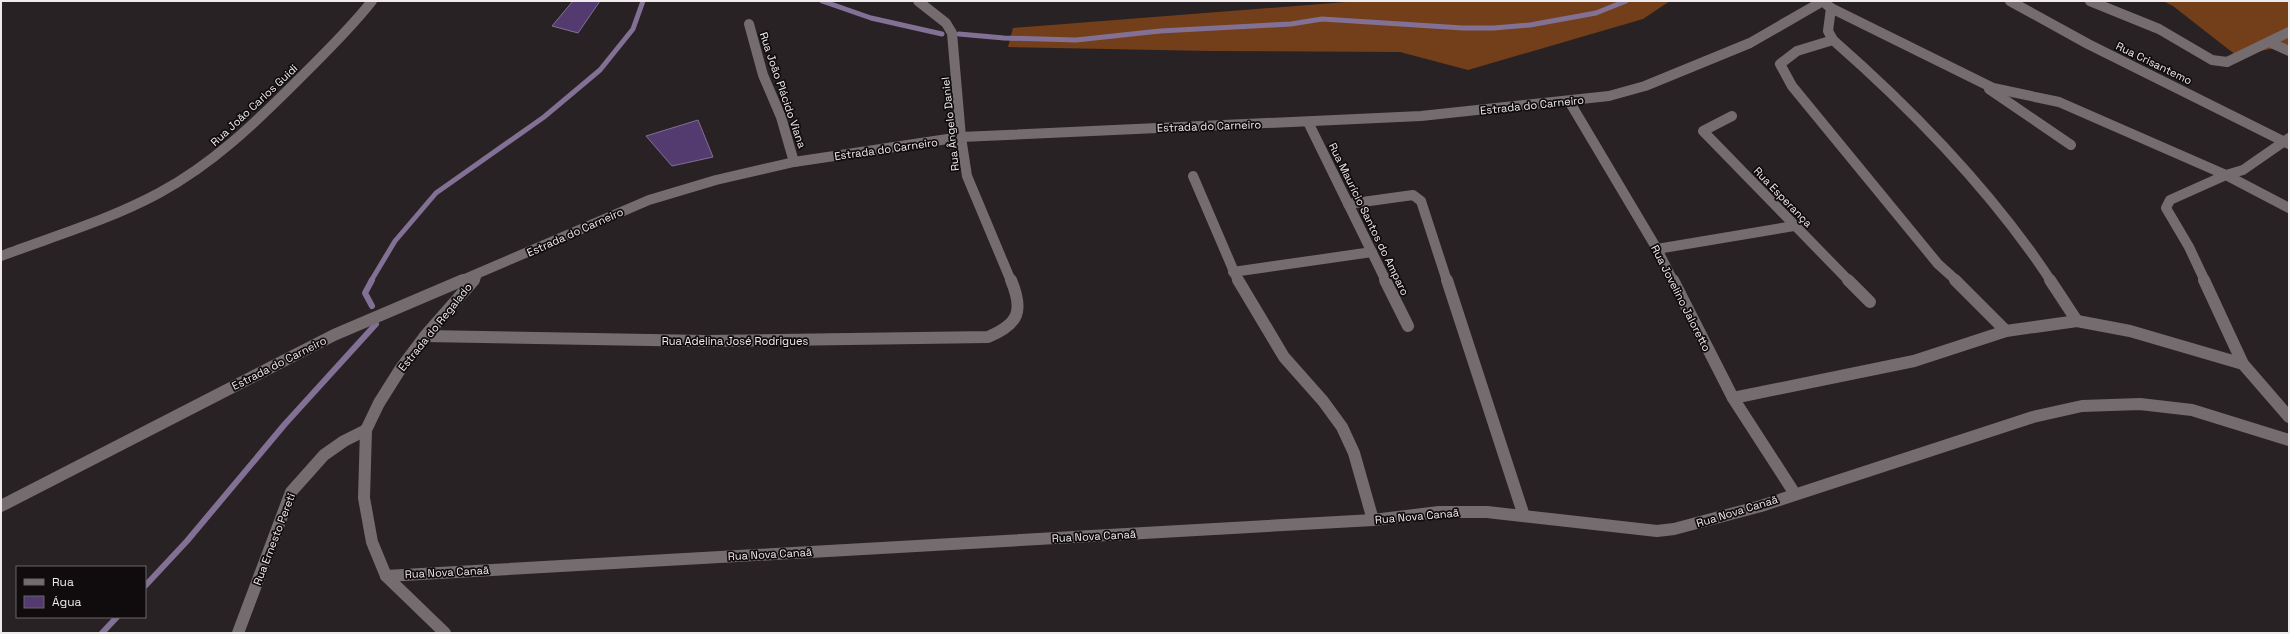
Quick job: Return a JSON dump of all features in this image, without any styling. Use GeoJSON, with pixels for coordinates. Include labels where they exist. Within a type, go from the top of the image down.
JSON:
{"type":"FeatureCollection","features":[{"type":"Feature","properties":{"kind":"street","name":"Rua João Carlos Guidi"},"geometry":{"type":"LineString","coordinates":[[1,256],[109,218],[160,194],[217,156],[254,125],[356,22],[372,1]]}},
{"type":"Feature","properties":{"kind":"street","name":"Rua Ângelo Daniel"},"geometry":{"type":"LineString","coordinates":[[918,1],[946,23],[952,34],[961,137],[967,176],[1018,297]]}},
{"type":"Feature","properties":{"kind":"street","name":"Estrada do Carneiro"},"geometry":{"type":"LineString","coordinates":[[1,506],[334,335],[649,200],[716,180],[794,162],[961,137],[1428,116],[1609,96],[1644,86],[1750,42],[1823,1]]}},
{"type":"Feature","properties":{"kind":"street"},"geometry":{"type":"LineString","coordinates":[[1823,1],[1831,8],[1977,80],[2002,90],[2059,102],[2226,175],[2289,208]]}},
{"type":"Feature","properties":{"kind":"street","name":"Rua Crisantemo"},"geometry":{"type":"LineString","coordinates":[[2010,1],[2088,44],[2288,141]]}},
{"type":"Feature","properties":{"kind":"street"},"geometry":{"type":"LineString","coordinates":[[2090,1],[2159,29],[2212,60],[2227,62],[2289,32]]}},
{"type":"Feature","properties":{"kind":"street"},"geometry":{"type":"LineString","coordinates":[[1831,8],[1828,31],[1833,40],[1881,81],[1973,179],[2018,234],[2077,321]]}},
{"type":"Feature","properties":{"kind":"street","name":"Rua João Plácido Viana"},"geometry":{"type":"LineString","coordinates":[[749,24],[763,75],[782,117],[794,162]]}},
{"type":"Feature","properties":{"kind":"street"},"geometry":{"type":"LineString","coordinates":[[1833,40],[1800,49],[1785,58],[1780,64],[1792,86],[1938,264],[1969,292],[2006,331]]}},
{"type":"Feature","properties":{"kind":"street"},"geometry":{"type":"LineString","coordinates":[[2269,42],[2289,52]]}},
{"type":"Feature","properties":{"kind":"street"},"geometry":{"type":"LineString","coordinates":[[1977,80],[2027,117],[2071,145]]}},
{"type":"Feature","properties":{"kind":"street","name":"Rua Jovelino Jaloretto"},"geometry":{"type":"LineString","coordinates":[[1569,101],[1657,249],[1733,398],[1795,494]]}},
{"type":"Feature","properties":{"kind":"street","name":"Rua Esperança"},"geometry":{"type":"LineString","coordinates":[[1732,116],[1703,131],[1794,226],[1870,302]]}},
{"type":"Feature","properties":{"kind":"street","name":"Rua Maurício Santos do Amparo"},"geometry":{"type":"LineString","coordinates":[[1308,122],[1408,326]]}},
{"type":"Feature","properties":{"kind":"street"},"geometry":{"type":"LineString","coordinates":[[2288,141],[2243,170],[2226,175],[2170,200],[2166,208],[2189,247],[2243,364],[2289,417]]}},
{"type":"Feature","properties":{"kind":"street"},"geometry":{"type":"LineString","coordinates":[[1194,176],[1233,272],[1284,357],[1323,401],[1342,427],[1354,453],[1373,520]]}},
{"type":"Feature","properties":{"kind":"street"},"geometry":{"type":"LineString","coordinates":[[1348,204],[1412,195],[1421,201],[1524,516]]}},
{"type":"Feature","properties":{"kind":"street"},"geometry":{"type":"LineString","coordinates":[[1657,249],[1794,226]]}},
{"type":"Feature","properties":{"kind":"street"},"geometry":{"type":"LineString","coordinates":[[1233,272],[1372,252]]}},
{"type":"Feature","properties":{"kind":"street","name":"Estrada do Regalado"},"geometry":{"type":"LineString","coordinates":[[446,633],[386,576],[372,542],[364,498],[366,430],[379,403],[425,336],[478,274]]}},
{"type":"Feature","properties":{"kind":"street","name":"Rua Adelina José Rodrigues"},"geometry":{"type":"LineString","coordinates":[[425,336],[652,342],[872,341],[988,337],[1006,330],[1014,323],[1019,312],[1018,297]]}},
{"type":"Feature","properties":{"kind":"street"},"geometry":{"type":"LineString","coordinates":[[1733,398],[1914,361],[2006,331],[2077,321],[2130,332],[2243,364]]}},
{"type":"Feature","properties":{"kind":"street","name":"Rua Nova Canaã"},"geometry":{"type":"LineString","coordinates":[[386,576],[1373,520],[1439,512],[1487,512],[1657,531],[1692,525],[1795,494],[2033,416],[2082,406],[2140,404],[2192,410],[2289,440]]}},
{"type":"Feature","properties":{"kind":"street","name":"Rua Ernesto Pereti"},"geometry":{"type":"LineString","coordinates":[[238,633],[291,492],[306,472],[327,452],[346,438],[366,430]]}},
{"type":"Feature","properties":{"kind":"shaded area"},"geometry":{"type":"Polygon","coordinates":[[[1359,1],[1670,1],[1643,19],[1468,70],[1400,52],[1210,51],[1008,47],[1013,28],[1359,1]]]}},
{"type":"Feature","properties":{"kind":"shaded area"},"geometry":{"type":"Polygon","coordinates":[[[2163,1],[2289,1],[2289,45],[2237,56],[2173,6],[2163,1]]]}},
{"type":"Feature","properties":{"kind":"water"},"geometry":{"type":"Polygon","coordinates":[[[573,1],[600,1],[578,33],[552,26],[573,1]]]}},
{"type":"Feature","properties":{"kind":"water"},"geometry":{"type":"Polygon","coordinates":[[[698,120],[713,157],[672,166],[646,136],[698,120]]]}},
{"type":"Feature","properties":{"kind":"waterway"},"geometry":{"type":"LineString","coordinates":[[371,281],[395,241],[436,193],[544,117],[600,70],[633,29],[643,1]]}},
{"type":"Feature","properties":{"kind":"waterway"},"geometry":{"type":"LineString","coordinates":[[822,1],[871,18],[942,34]]}},
{"type":"Feature","properties":{"kind":"waterway"},"geometry":{"type":"LineString","coordinates":[[959,34],[1004,38],[1076,40],[1160,31],[1291,24],[1322,19],[1463,28],[1494,28],[1530,25],[1596,13],[1626,1]]}},
{"type":"Feature","properties":{"kind":"waterway"},"geometry":{"type":"LineString","coordinates":[[372,280],[365,293],[372,306]]}},
{"type":"Feature","properties":{"kind":"waterway"},"geometry":{"type":"LineString","coordinates":[[146,585],[187,541],[285,424],[376,324]]}},
{"type":"Feature","properties":{"kind":"waterway"},"geometry":{"type":"LineString","coordinates":[[102,633],[116,618]]}}]}
